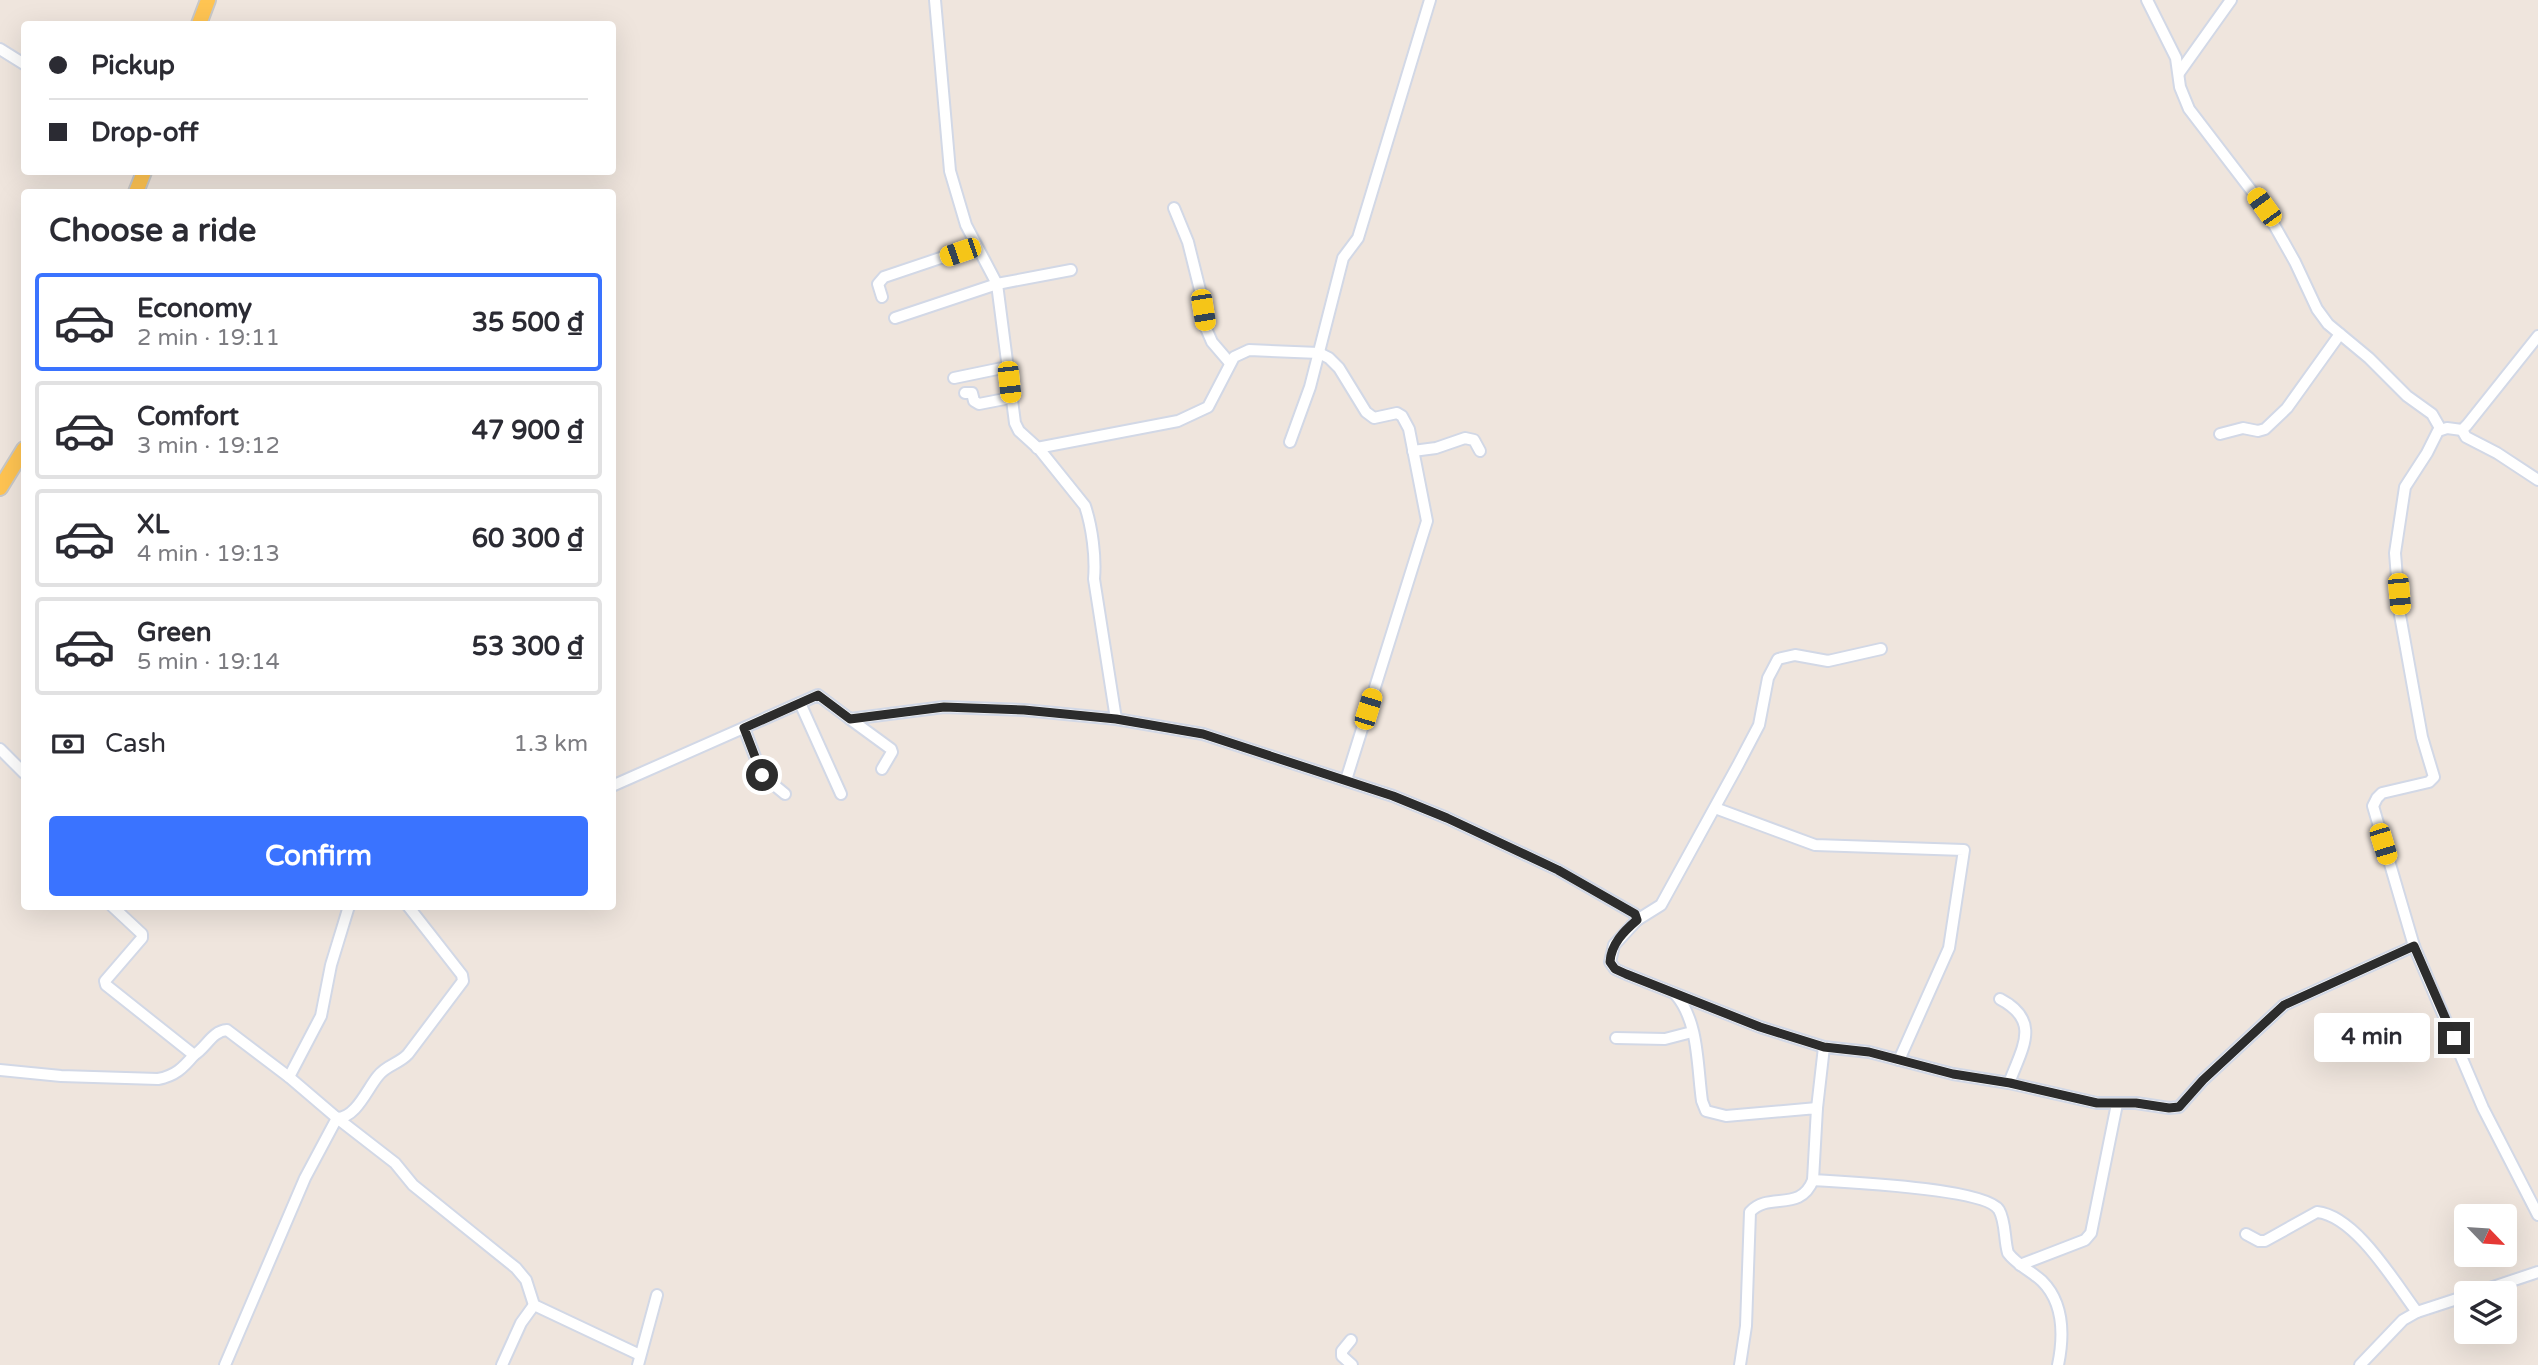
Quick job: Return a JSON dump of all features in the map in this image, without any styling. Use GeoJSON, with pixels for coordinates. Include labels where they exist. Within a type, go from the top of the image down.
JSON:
{"type":"FeatureCollection","features":[{"type":"Feature","properties":{"kind":"main road"},"geometry":{"type":"LineString","coordinates":[[201,21],[208,0]]}},
{"type":"Feature","properties":{"kind":"main road"},"geometry":{"type":"LineString","coordinates":[[0,488],[21,454]]}},
{"type":"Feature","properties":{"kind":"street"},"geometry":{"type":"LineString","coordinates":[[935,0],[950,171],[966,225],[997,284],[1015,423],[1085,506],[1088,515],[1094,579],[1116,719]]}},
{"type":"Feature","properties":{"kind":"street"},"geometry":{"type":"LineString","coordinates":[[1290,442],[1310,387],[1343,258],[1358,238],[1430,0]]}},
{"type":"Feature","properties":{"kind":"street"},"geometry":{"type":"LineString","coordinates":[[2147,0],[2176,58],[2180,88],[2189,110],[2264,207],[2295,262],[2317,309],[2328,324],[2370,358],[2407,396],[2432,414],[2440,428]]}},
{"type":"Feature","properties":{"kind":"street"},"geometry":{"type":"LineString","coordinates":[[2179,73],[2231,0]]}},
{"type":"Feature","properties":{"kind":"street"},"geometry":{"type":"LineString","coordinates":[[0,49],[21,62]]}},
{"type":"Feature","properties":{"kind":"street"},"geometry":{"type":"LineString","coordinates":[[1174,208],[1188,242],[1201,294],[1205,326],[1212,342],[1230,363]]}},
{"type":"Feature","properties":{"kind":"street"},"geometry":{"type":"LineString","coordinates":[[882,297],[878,284],[884,277],[976,246]]}},
{"type":"Feature","properties":{"kind":"street"},"geometry":{"type":"LineString","coordinates":[[895,318],[997,284],[1071,270]]}},
{"type":"Feature","properties":{"kind":"street"},"geometry":{"type":"LineString","coordinates":[[2220,434],[2243,428],[2258,431],[2264,429],[2287,408],[2340,334]]}},
{"type":"Feature","properties":{"kind":"street"},"geometry":{"type":"LineString","coordinates":[[2462,430],[2538,336]]}},
{"type":"Feature","properties":{"kind":"street"},"geometry":{"type":"LineString","coordinates":[[1037,448],[1178,421],[1200,413],[1214,400],[1230,363],[1239,353],[1249,350],[1319,353],[1339,368],[1366,412],[1374,418],[1397,413],[1402,416],[1409,429],[1427,521],[1346,780]]}},
{"type":"Feature","properties":{"kind":"street"},"geometry":{"type":"LineString","coordinates":[[954,378],[1007,367]]}},
{"type":"Feature","properties":{"kind":"street"},"geometry":{"type":"LineString","coordinates":[[965,393],[972,393],[974,401],[979,404],[1010,398]]}},
{"type":"Feature","properties":{"kind":"street"},"geometry":{"type":"LineString","coordinates":[[2440,428],[2462,430]]}},
{"type":"Feature","properties":{"kind":"street"},"geometry":{"type":"LineString","coordinates":[[2440,428],[2404,488],[2395,553],[2400,615],[2422,737],[2434,777],[2429,782],[2382,793],[2373,806],[2414,946],[2483,1108],[2538,1216]]}},
{"type":"Feature","properties":{"kind":"street"},"geometry":{"type":"LineString","coordinates":[[2462,430],[2466,437],[2497,453],[2538,480]]}},
{"type":"Feature","properties":{"kind":"street"},"geometry":{"type":"LineString","coordinates":[[1413,451],[1436,448],[1465,438],[1474,440],[1480,451]]}},
{"type":"Feature","properties":{"kind":"street"},"geometry":{"type":"LineString","coordinates":[[1881,649],[1828,661],[1795,655],[1778,660],[1768,678],[1759,725],[1661,905],[1625,930],[1614,945],[1610,962],[1615,969],[1760,1027],[1824,1047],[1869,1052],[1953,1074],[2010,1083],[2097,1103],[2136,1103],[2169,1108],[2179,1107],[2203,1080],[2284,1005],[2414,946]]}},
{"type":"Feature","properties":{"kind":"street"},"geometry":{"type":"LineString","coordinates":[[616,784],[819,696],[891,749],[890,758],[882,769]]}},
{"type":"Feature","properties":{"kind":"street"},"geometry":{"type":"LineString","coordinates":[[800,703],[841,794]]}},
{"type":"Feature","properties":{"kind":"street"},"geometry":{"type":"LineString","coordinates":[[850,719],[944,707],[1024,710],[1116,719],[1203,734],[1346,780],[1447,818],[1558,870],[1624,905],[1635,914],[1637,920]]}},
{"type":"Feature","properties":{"kind":"street"},"geometry":{"type":"LineString","coordinates":[[744,728],[762,775],[785,794]]}},
{"type":"Feature","properties":{"kind":"street"},"geometry":{"type":"LineString","coordinates":[[0,749],[21,770]]}},
{"type":"Feature","properties":{"kind":"street"},"geometry":{"type":"LineString","coordinates":[[1715,808],[1815,845],[1964,850],[1949,948],[1899,1060]]}},
{"type":"Feature","properties":{"kind":"street"},"geometry":{"type":"LineString","coordinates":[[116,910],[142,934],[142,938],[105,981],[106,985],[194,1055]]}},
{"type":"Feature","properties":{"kind":"street"},"geometry":{"type":"LineString","coordinates":[[289,1077],[321,1016],[331,965],[348,910]]}},
{"type":"Feature","properties":{"kind":"street"},"geometry":{"type":"LineString","coordinates":[[337,1118],[349,1116],[380,1073],[408,1054],[463,981],[462,975],[411,910]]}},
{"type":"Feature","properties":{"kind":"street"},"geometry":{"type":"LineString","coordinates":[[1673,992],[1688,1013],[1702,1101],[1706,1111],[1726,1116],[1817,1108]]}},
{"type":"Feature","properties":{"kind":"street"},"geometry":{"type":"LineString","coordinates":[[2000,999],[2015,1007],[2023,1016],[2026,1027],[2024,1044],[2010,1083]]}},
{"type":"Feature","properties":{"kind":"street"},"geometry":{"type":"LineString","coordinates":[[0,1070],[61,1076],[158,1079],[170,1077],[181,1070],[214,1035],[227,1030],[395,1163],[413,1185],[516,1268],[526,1280],[534,1305],[639,1360],[657,1296]]}},
{"type":"Feature","properties":{"kind":"street"},"geometry":{"type":"LineString","coordinates":[[1616,1038],[1665,1039],[1692,1032]]}},
{"type":"Feature","properties":{"kind":"street"},"geometry":{"type":"LineString","coordinates":[[1740,1365],[1746,1326],[1750,1212],[1755,1206],[1795,1199],[1805,1194],[1812,1180],[1824,1047]]}},
{"type":"Feature","properties":{"kind":"street"},"geometry":{"type":"LineString","coordinates":[[2020,1265],[2085,1240],[2091,1233],[2117,1104]]}},
{"type":"Feature","properties":{"kind":"street"},"geometry":{"type":"LineString","coordinates":[[225,1365],[305,1178],[337,1118]]}},
{"type":"Feature","properties":{"kind":"street"},"geometry":{"type":"LineString","coordinates":[[1812,1180],[1923,1189],[1986,1201],[2000,1211],[2008,1253],[2043,1283],[2059,1304],[2061,1330],[2058,1365]]}},
{"type":"Feature","properties":{"kind":"street"},"geometry":{"type":"LineString","coordinates":[[2246,1234],[2265,1241],[2317,1212],[2326,1213],[2363,1239],[2417,1312]]}},
{"type":"Feature","properties":{"kind":"street"},"geometry":{"type":"LineString","coordinates":[[2511,1281],[2538,1272]]}},
{"type":"Feature","properties":{"kind":"street"},"geometry":{"type":"LineString","coordinates":[[2360,1365],[2403,1320],[2417,1312],[2454,1300]]}},
{"type":"Feature","properties":{"kind":"street"},"geometry":{"type":"LineString","coordinates":[[502,1365],[521,1323],[534,1305]]}},
{"type":"Feature","properties":{"kind":"street"},"geometry":{"type":"LineString","coordinates":[[1351,1340],[1342,1351],[1342,1356],[1352,1365]]}},
{"type":"Feature","properties":{"kind":"route"},"geometry":{"type":"LineString","coordinates":[[762,775],[744,728],[818,695],[850,719],[944,707],[1024,710],[1116,719],[1203,734],[1393,796],[1558,870],[1624,905],[1635,914],[1637,920],[1614,945],[1610,962],[1615,969],[1626,974],[1798,1040],[1824,1047],[1869,1052],[1953,1074],[2010,1083],[2097,1103],[2179,1107],[2203,1080],[2284,1005],[2414,946],[2454,1038]]}}]}
